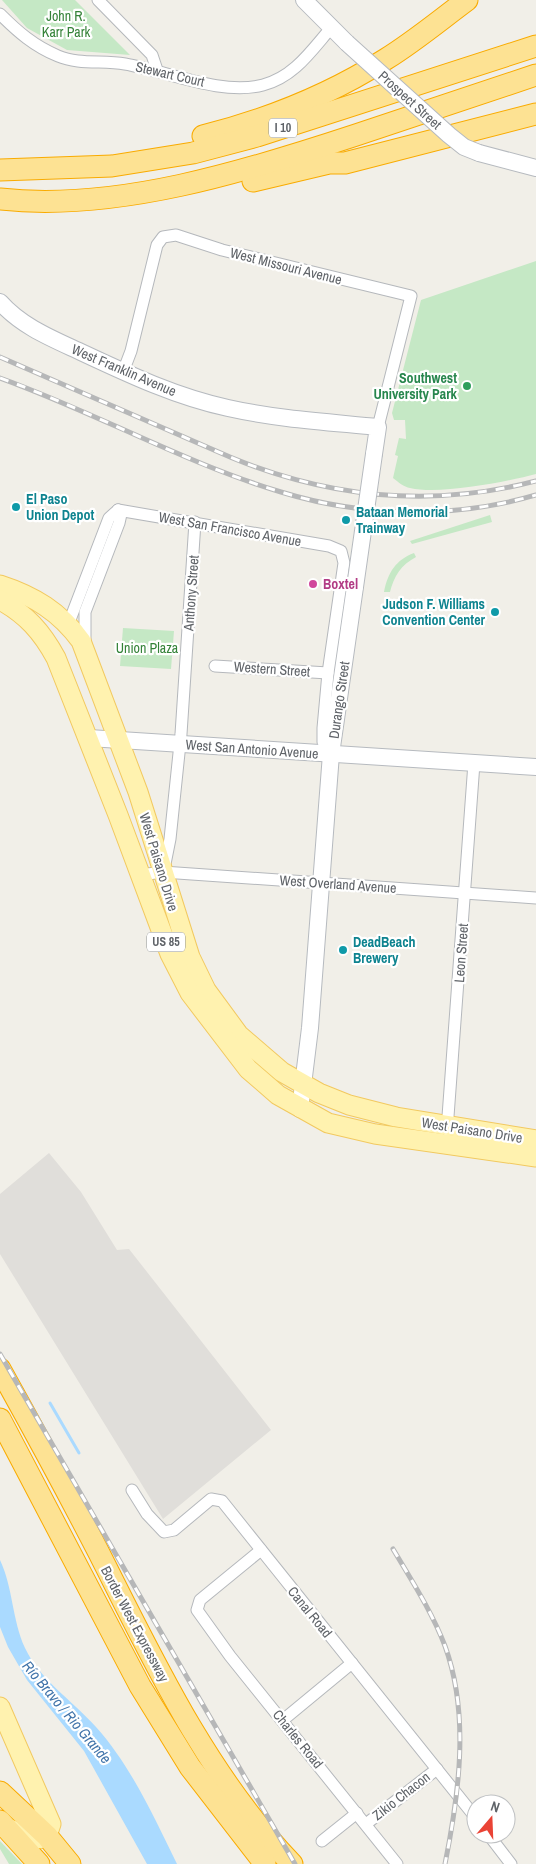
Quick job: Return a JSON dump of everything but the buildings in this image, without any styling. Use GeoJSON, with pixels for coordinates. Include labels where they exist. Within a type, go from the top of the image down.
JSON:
{"type":"FeatureCollection","features":[{"type":"Feature","properties":{"kind":"highway"},"geometry":{"type":"LineString","coordinates":[[0,164],[23,167],[152,148],[210,134],[280,110],[327,91],[368,70],[418,38],[467,0]]}},
{"type":"Feature","properties":{"kind":"highway","name":"I 10"},"geometry":{"type":"LineString","coordinates":[[0,170],[23,167],[112,166],[193,153],[257,136],[536,46]]}},
{"type":"Feature","properties":{"kind":"highway","name":"I 10"},"geometry":{"type":"LineString","coordinates":[[9,200],[103,197],[171,187],[267,165],[536,75]]}},
{"type":"Feature","properties":{"kind":"highway"},"geometry":{"type":"LineString","coordinates":[[171,187],[202,189],[281,175],[329,163],[345,163],[536,114]]}},
{"type":"Feature","properties":{"kind":"highway","name":"Border West Expressway"},"geometry":{"type":"LineString","coordinates":[[0,1369],[66,1488],[137,1629],[192,1730],[241,1803],[271,1842],[292,1864]]}},
{"type":"Feature","properties":{"kind":"highway","name":"Border West Expressway"},"geometry":{"type":"LineString","coordinates":[[0,1419],[140,1686],[190,1767],[265,1864]]}},
{"type":"Feature","properties":{"kind":"highway"},"geometry":{"type":"LineString","coordinates":[[0,1792],[47,1836],[70,1864]]}},
{"type":"Feature","properties":{"kind":"highway"},"geometry":{"type":"LineString","coordinates":[[3,1824],[38,1864]]}},
{"type":"Feature","properties":{"kind":"main road","name":"West Paisano Drive"},"geometry":{"type":"LineString","coordinates":[[0,585],[39,601],[68,625],[86,652],[144,810],[190,957],[216,1005],[254,1049],[282,1072],[334,1100],[447,1134],[536,1157]]}},
{"type":"Feature","properties":{"kind":"main road","name":"West Paisano Drive"},"geometry":{"type":"LineString","coordinates":[[0,600],[28,618],[39,630],[63,674],[170,954],[194,999],[248,1069],[278,1095],[300,1109],[328,1123],[358,1131],[536,1140]]}},
{"type":"Feature","properties":{"kind":"main road"},"geometry":{"type":"LineString","coordinates":[[63,674],[63,650],[68,625]]}},
{"type":"Feature","properties":{"kind":"main road"},"geometry":{"type":"LineString","coordinates":[[0,1708],[49,1817],[51,1829],[47,1836],[35,1840],[3,1824]]}},
{"type":"Feature","properties":{"kind":"street"},"geometry":{"type":"LineString","coordinates":[[98,0],[152,56],[157,70]]}},
{"type":"Feature","properties":{"kind":"street","name":"Prospect Street"},"geometry":{"type":"LineString","coordinates":[[304,0],[347,43],[449,136],[464,147],[479,153],[536,168]]}},
{"type":"Feature","properties":{"kind":"street","name":"Stewart Court"},"geometry":{"type":"LineString","coordinates":[[0,14],[24,38],[59,57],[73,61],[122,64],[157,70],[224,87],[241,88],[263,85],[288,73],[302,62],[331,28]]}},
{"type":"Feature","properties":{"kind":"street","name":"West Missouri Avenue"},"geometry":{"type":"LineString","coordinates":[[122,372],[131,352],[157,245],[163,237],[176,235],[222,250],[411,296]]}},
{"type":"Feature","properties":{"kind":"street","name":"Durango Street"},"geometry":{"type":"LineString","coordinates":[[300,1109],[304,1085],[331,754],[378,427],[411,296]]}},
{"type":"Feature","properties":{"kind":"street","name":"West Franklin Avenue"},"geometry":{"type":"LineString","coordinates":[[0,302],[17,319],[39,332],[122,372],[174,393],[226,408],[258,414],[378,427]]}},
{"type":"Feature","properties":{"kind":"street"},"geometry":{"type":"LineString","coordinates":[[68,625],[109,518],[118,510],[121,514],[119,523],[85,612],[86,652]]}},
{"type":"Feature","properties":{"kind":"street","name":"West San Francisco Avenue"},"geometry":{"type":"LineString","coordinates":[[118,510],[329,546],[341,551],[344,563],[328,673]]}},
{"type":"Feature","properties":{"kind":"street","name":"Anthony Street"},"geometry":{"type":"LineString","coordinates":[[163,872],[170,840],[180,744],[195,522]]}},
{"type":"Feature","properties":{"kind":"street","name":"Western Street"},"geometry":{"type":"LineString","coordinates":[[215,666],[328,673]]}},
{"type":"Feature","properties":{"kind":"street"},"geometry":{"type":"LineString","coordinates":[[328,673],[323,738],[331,754]]}},
{"type":"Feature","properties":{"kind":"street","name":"West San Antonio Avenue"},"geometry":{"type":"LineString","coordinates":[[89,738],[536,767]]}},
{"type":"Feature","properties":{"kind":"street","name":"Leon Street"},"geometry":{"type":"LineString","coordinates":[[447,1134],[474,763]]}},
{"type":"Feature","properties":{"kind":"street","name":"West Overland Avenue"},"geometry":{"type":"LineString","coordinates":[[140,875],[163,872],[536,898]]}},
{"type":"Feature","properties":{"kind":"street","name":"Canal Road"},"geometry":{"type":"LineString","coordinates":[[132,1490],[147,1514],[164,1532],[174,1530],[211,1499],[219,1500],[466,1805]]}},
{"type":"Feature","properties":{"kind":"street","name":"Charles Road"},"geometry":{"type":"LineString","coordinates":[[261,1550],[200,1600],[196,1606],[198,1613],[398,1864]]}},
{"type":"Feature","properties":{"kind":"street"},"geometry":{"type":"LineString","coordinates":[[282,1720],[352,1663]]}},
{"type":"Feature","properties":{"kind":"street","name":"Zikio Chacon"},"geometry":{"type":"LineString","coordinates":[[366,1824],[437,1769]]}},
{"type":"Feature","properties":{"kind":"street"},"geometry":{"type":"LineString","coordinates":[[322,1841],[357,1813]]}},
{"type":"Feature","properties":{"kind":"street"},"geometry":{"type":"LineString","coordinates":[[496,1844],[511,1864]]}},
{"type":"Feature","properties":{"kind":"shaded area"},"geometry":{"type":"Polygon","coordinates":[[[49,1153],[81,1192],[117,1250],[129,1249],[271,1430],[163,1519],[0,1254],[0,1194],[49,1153]]]}},
{"type":"Feature","properties":{"kind":"green space","name":"John R. Karr Park"},"geometry":{"type":"Polygon","coordinates":[[[2,0],[75,0],[130,55],[67,50],[27,28],[2,0]]]}},
{"type":"Feature","properties":{"kind":"green space","name":"Southwest University Park"},"geometry":{"type":"Polygon","coordinates":[[[536,261],[536,474],[508,481],[455,489],[423,490],[403,485],[393,478],[398,456],[395,455],[399,438],[406,439],[405,420],[394,420],[392,413],[421,300],[536,261]]]}},
{"type":"Feature","properties":{"kind":"green space"},"geometry":{"type":"Polygon","coordinates":[[[490,515],[492,522],[412,544],[410,541],[490,515]]]}},
{"type":"Feature","properties":{"kind":"green space"},"geometry":{"type":"Polygon","coordinates":[[[414,553],[416,557],[399,572],[390,592],[384,592],[388,578],[394,568],[402,559],[414,553]]]}},
{"type":"Feature","properties":{"kind":"green space","name":"Union Plaza"},"geometry":{"type":"Polygon","coordinates":[[[123,628],[174,631],[171,669],[120,666],[123,628]]]}},
{"type":"Feature","properties":{"kind":"green space"},"geometry":{"type":"Polygon","coordinates":[[[0,1841],[22,1864],[9,1864],[0,1849],[0,1841]]]}},
{"type":"Feature","properties":{"kind":"water","name":"Río Bravo / Rio Grande"},"geometry":{"type":"Polygon","coordinates":[[[0,1560],[8,1581],[17,1626],[31,1659],[48,1680],[87,1717],[109,1742],[141,1792],[177,1864],[147,1864],[84,1751],[27,1680],[8,1647],[0,1627],[0,1560]]]}},
{"type":"Feature","properties":{"kind":"waterway"},"geometry":{"type":"LineString","coordinates":[[50,1403],[79,1453]]}},
{"type":"Feature","properties":{"kind":"railway"},"geometry":{"type":"LineString","coordinates":[[0,357],[230,457],[267,471],[305,482],[343,490],[420,496],[497,489],[536,481]]}},
{"type":"Feature","properties":{"kind":"railway"},"geometry":{"type":"LineString","coordinates":[[0,378],[35,391],[210,467],[281,492],[312,500],[343,506],[408,512],[473,508],[505,503],[536,495]]}},
{"type":"Feature","properties":{"kind":"railway"},"geometry":{"type":"LineString","coordinates":[[0,1354],[295,1864]]}},
{"type":"Feature","properties":{"kind":"railway"},"geometry":{"type":"LineString","coordinates":[[393,1549],[440,1633],[453,1672],[458,1699],[460,1727],[458,1782],[445,1864]]}},
{"type":"Feature","properties":{"kind":"place","name":"Southwest University Park"},"geometry":{"type":"Point","coordinates":[467,386]}},
{"type":"Feature","properties":{"kind":"place","name":"El Paso Union Depot"},"geometry":{"type":"Point","coordinates":[16,507]}},
{"type":"Feature","properties":{"kind":"place","name":"Bataan Memorial Trainway"},"geometry":{"type":"Point","coordinates":[346,520]}},
{"type":"Feature","properties":{"kind":"place","name":"Boxtel"},"geometry":{"type":"Point","coordinates":[313,584]}},
{"type":"Feature","properties":{"kind":"place","name":"Judson F. Williams Convention Center"},"geometry":{"type":"Point","coordinates":[495,612]}},
{"type":"Feature","properties":{"kind":"place","name":"DeadBeach Brewery"},"geometry":{"type":"Point","coordinates":[343,950]}}]}
